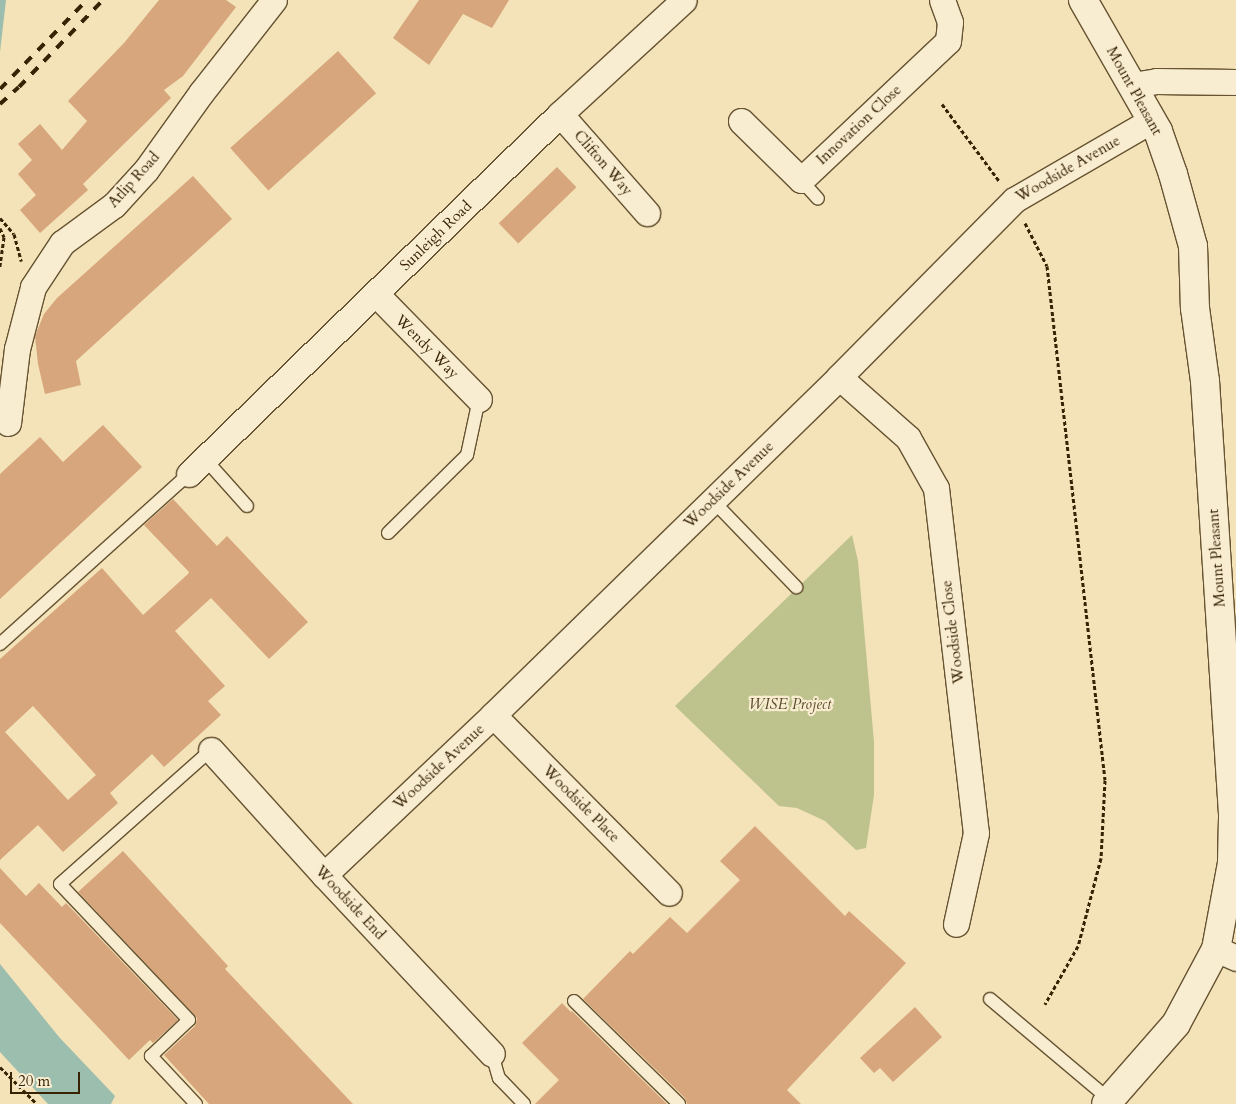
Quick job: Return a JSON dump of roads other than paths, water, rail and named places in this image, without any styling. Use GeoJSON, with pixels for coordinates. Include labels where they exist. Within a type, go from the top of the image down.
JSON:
{"type":"FeatureCollection","features":[{"type":"Feature","properties":{"kind":"street","name":"Atlip Road"},"geometry":{"type":"LineString","coordinates":[[8,423],[17,349],[33,288],[62,243],[114,205],[146,170],[201,93],[274,0]]}},
{"type":"Feature","properties":{"kind":"street","name":"Sunleigh Road"},"geometry":{"type":"LineString","coordinates":[[197,467],[560,114],[684,0]]}},
{"type":"Feature","properties":{"kind":"street","name":"Innovation Close"},"geometry":{"type":"LineString","coordinates":[[801,180],[948,41],[950,22],[942,0]]}},
{"type":"Feature","properties":{"kind":"street","name":"Mount Pleasant"},"geometry":{"type":"LineString","coordinates":[[1083,0],[1152,120],[1173,174],[1193,246],[1195,308],[1206,391],[1233,818],[1226,953],[1176,1024],[1108,1102]]}},
{"type":"Feature","properties":{"kind":"street"},"geometry":{"type":"LineString","coordinates":[[1132,85],[1156,80],[1236,82]]}},
{"type":"Feature","properties":{"kind":"street","name":"Clifton Way"},"geometry":{"type":"LineString","coordinates":[[560,114],[647,213]]}},
{"type":"Feature","properties":{"kind":"street","name":"Woodside Avenue"},"geometry":{"type":"LineString","coordinates":[[324,875],[494,715],[839,377],[1014,200],[1152,120]]}},
{"type":"Feature","properties":{"kind":"street"},"geometry":{"type":"LineString","coordinates":[[741,121],[801,180]]}},
{"type":"Feature","properties":{"kind":"street","name":"Wendy Way"},"geometry":{"type":"LineString","coordinates":[[376,294],[479,399]]}},
{"type":"Feature","properties":{"kind":"street","name":"Woodside Close"},"geometry":{"type":"LineString","coordinates":[[839,377],[908,438],[936,488],[976,833],[956,924]]}},
{"type":"Feature","properties":{"kind":"street","name":"Woodside Place"},"geometry":{"type":"LineString","coordinates":[[494,715],[669,893]]}},
{"type":"Feature","properties":{"kind":"street","name":"Woodside End"},"geometry":{"type":"LineString","coordinates":[[211,750],[324,875],[492,1054]]}},
{"type":"Feature","properties":{"kind":"lane"},"geometry":{"type":"LineString","coordinates":[[801,180],[818,198]]}},
{"type":"Feature","properties":{"kind":"lane"},"geometry":{"type":"LineString","coordinates":[[388,533],[467,455],[479,399]]}},
{"type":"Feature","properties":{"kind":"lane"},"geometry":{"type":"LineString","coordinates":[[0,644],[197,467],[247,506]]}},
{"type":"Feature","properties":{"kind":"lane"},"geometry":{"type":"LineString","coordinates":[[712,501],[796,587]]}},
{"type":"Feature","properties":{"kind":"lane"},"geometry":{"type":"LineString","coordinates":[[196,1104],[151,1056],[189,1020],[60,884],[211,750]]}},
{"type":"Feature","properties":{"kind":"lane"},"geometry":{"type":"LineString","coordinates":[[990,999],[1108,1102]]}},
{"type":"Feature","properties":{"kind":"lane"},"geometry":{"type":"LineString","coordinates":[[574,1001],[680,1104]]}},
{"type":"Feature","properties":{"kind":"lane"},"geometry":{"type":"LineString","coordinates":[[492,1054],[499,1078],[524,1104]]}},
{"type":"Feature","properties":{"kind":"railway"},"geometry":{"type":"LineString","coordinates":[[0,89],[87,0]]}},
{"type":"Feature","properties":{"kind":"railway"},"geometry":{"type":"LineString","coordinates":[[0,104],[19,87],[103,0]]}},
{"type":"Feature","properties":{"kind":"park label","name":"WISE Project"},"geometry":{"type":"Point","coordinates":[790,705]}}]}
